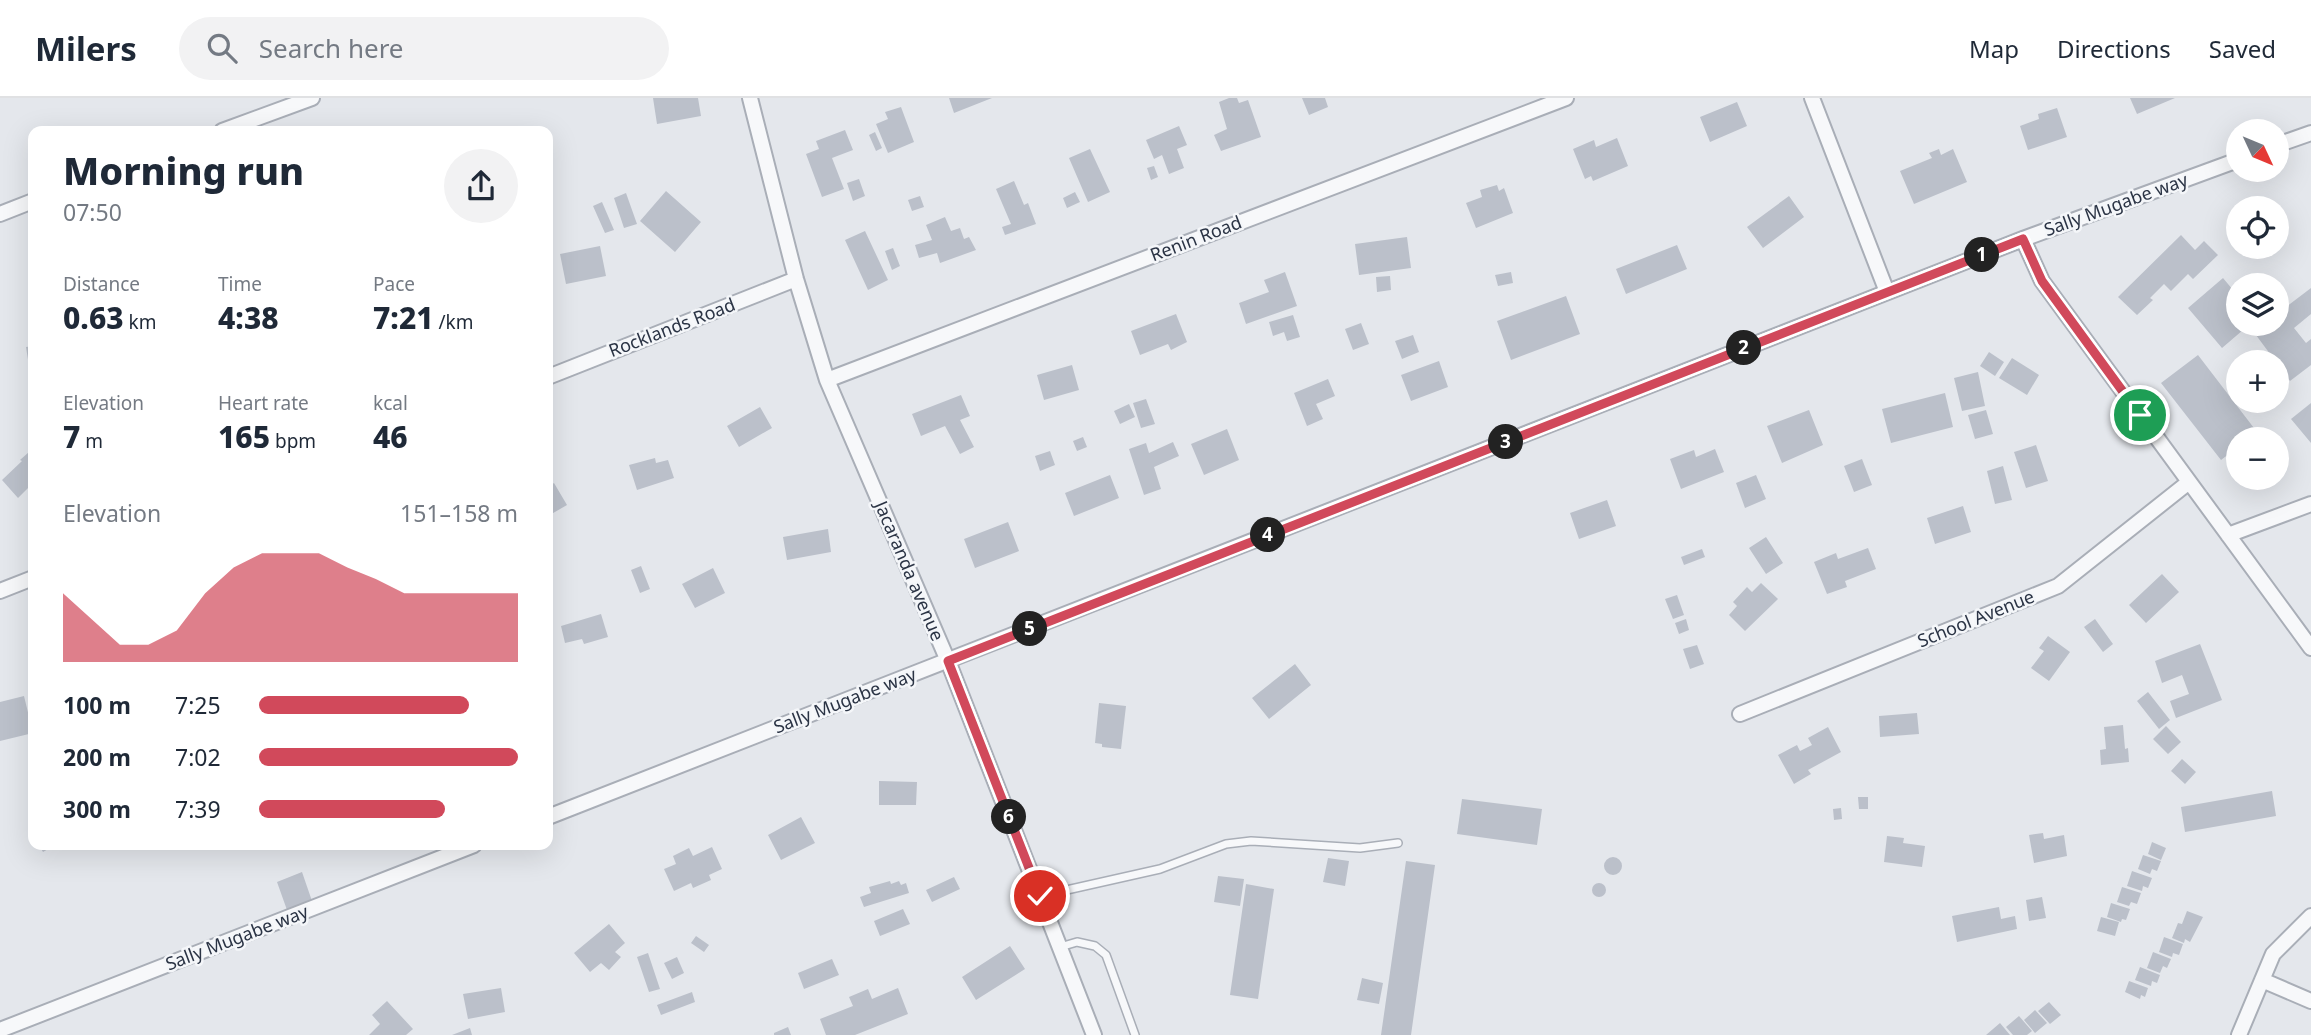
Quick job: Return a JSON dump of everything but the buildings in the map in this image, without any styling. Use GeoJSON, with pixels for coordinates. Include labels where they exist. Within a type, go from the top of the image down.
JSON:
{"type":"FeatureCollection","features":[{"type":"Feature","properties":{"kind":"street"},"geometry":{"type":"LineString","coordinates":[[236,126],[312,98]]}},
{"type":"Feature","properties":{"kind":"street","name":"Jacaranda avenue"},"geometry":{"type":"LineString","coordinates":[[750,98],[796,279],[827,380],[948,661],[1094,1035]]}},
{"type":"Feature","properties":{"kind":"street","name":"Renin Road"},"geometry":{"type":"LineString","coordinates":[[827,380],[1566,98]]}},
{"type":"Feature","properties":{"kind":"street"},"geometry":{"type":"LineString","coordinates":[[1812,98],[1887,292]]}},
{"type":"Feature","properties":{"kind":"street"},"geometry":{"type":"LineString","coordinates":[[2289,142],[2309,138]]}},
{"type":"Feature","properties":{"kind":"street","name":"Sally Mugabe way"},"geometry":{"type":"LineString","coordinates":[[553,815],[2023,239],[2226,164]]}},
{"type":"Feature","properties":{"kind":"street"},"geometry":{"type":"LineString","coordinates":[[0,214],[28,203]]}},
{"type":"Feature","properties":{"kind":"street"},"geometry":{"type":"LineString","coordinates":[[2023,239],[2042,281],[2311,648]]}},
{"type":"Feature","properties":{"kind":"street","name":"Rocklands Road"},"geometry":{"type":"LineString","coordinates":[[553,375],[796,279]]}},
{"type":"Feature","properties":{"kind":"street","name":"School Avenue"},"geometry":{"type":"LineString","coordinates":[[1740,714],[2059,586],[2189,482]]}},
{"type":"Feature","properties":{"kind":"street"},"geometry":{"type":"LineString","coordinates":[[2228,536],[2311,504]]}},
{"type":"Feature","properties":{"kind":"street"},"geometry":{"type":"LineString","coordinates":[[0,591],[28,580]]}},
{"type":"Feature","properties":{"kind":"street","name":"Sally Mugabe way"},"geometry":{"type":"LineString","coordinates":[[0,1030],[461,850]]}},
{"type":"Feature","properties":{"kind":"street"},"geometry":{"type":"LineString","coordinates":[[2239,1035],[2273,954],[2311,916]]}},
{"type":"Feature","properties":{"kind":"street"},"geometry":{"type":"LineString","coordinates":[[2262,980],[2311,1002]]}},
{"type":"Feature","properties":{"kind":"lane"},"geometry":{"type":"LineString","coordinates":[[1040,896],[1160,869],[1226,844],[1251,841],[1360,848],[1398,843]]}},
{"type":"Feature","properties":{"kind":"lane"},"geometry":{"type":"LineString","coordinates":[[1060,947],[1077,942],[1095,946],[1105,955],[1135,1035]]}},
{"type":"Feature","properties":{"kind":"route"},"geometry":{"type":"LineString","coordinates":[[1040,896],[948,661],[2023,239],[2042,281],[2140,415]]}}]}
